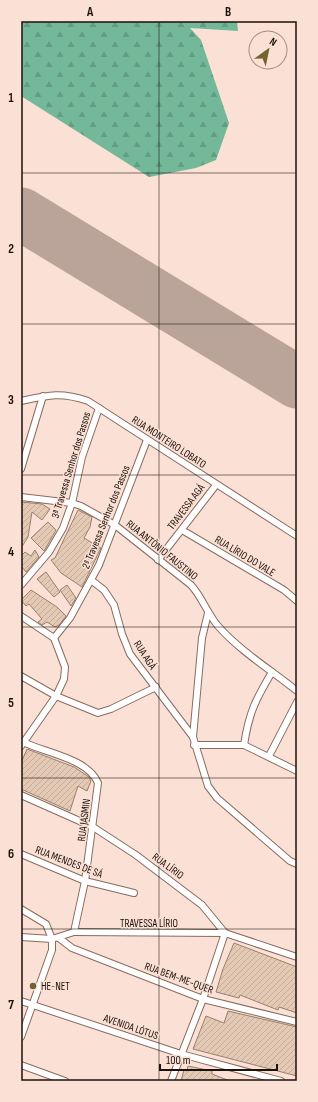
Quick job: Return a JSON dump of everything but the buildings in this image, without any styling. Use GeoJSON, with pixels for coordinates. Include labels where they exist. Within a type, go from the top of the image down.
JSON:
{"type":"FeatureCollection","features":[{"type":"Feature","properties":{"kind":"street","name":"RUA MONTEIRO LOBATO"},"geometry":{"type":"LineString","coordinates":[[21,401],[43,396],[65,395],[88,401],[297,536]]}},
{"type":"Feature","properties":{"kind":"street"},"geometry":{"type":"LineString","coordinates":[[21,469],[43,396]]}},
{"type":"Feature","properties":{"kind":"street","name":"3ª Travessa Senhor dos Passos"},"geometry":{"type":"LineString","coordinates":[[21,585],[42,562],[56,542],[72,503],[82,457],[99,408]]}},
{"type":"Feature","properties":{"kind":"street","name":"2ª Travessa Senhor dos Passos"},"geometry":{"type":"LineString","coordinates":[[54,638],[70,618],[99,565],[148,440]]}},
{"type":"Feature","properties":{"kind":"street","name":"TRAVESSA AGÁ"},"geometry":{"type":"LineString","coordinates":[[158,560],[216,485]]}},
{"type":"Feature","properties":{"kind":"street"},"geometry":{"type":"LineString","coordinates":[[21,497],[72,503],[82,506],[115,525]]}},
{"type":"Feature","properties":{"kind":"street","name":"RUA ANTÔNIO FAUSTINO"},"geometry":{"type":"LineString","coordinates":[[115,525],[191,585],[197,591],[208,613],[218,626],[232,640],[297,691]]}},
{"type":"Feature","properties":{"kind":"street","name":"RUA LÍRIO DO VALE"},"geometry":{"type":"LineString","coordinates":[[182,530],[284,590],[297,601]]}},
{"type":"Feature","properties":{"kind":"street","name":"RUA AGÁ"},"geometry":{"type":"LineString","coordinates":[[91,580],[104,590],[109,598],[130,654],[193,737]]}},
{"type":"Feature","properties":{"kind":"street","name":"RUA AGÁ"},"geometry":{"type":"LineString","coordinates":[[208,613],[202,638],[193,737],[203,774],[212,791],[290,861],[297,864]]}},
{"type":"Feature","properties":{"kind":"street"},"geometry":{"type":"LineString","coordinates":[[21,616],[54,638],[65,667],[64,679],[56,696],[22,743]]}},
{"type":"Feature","properties":{"kind":"street"},"geometry":{"type":"LineString","coordinates":[[244,745],[248,718],[272,672]]}},
{"type":"Feature","properties":{"kind":"street"},"geometry":{"type":"LineString","coordinates":[[21,676],[56,696],[98,713],[111,709],[156,687]]}},
{"type":"Feature","properties":{"kind":"street"},"geometry":{"type":"LineString","coordinates":[[269,756],[297,702]]}},
{"type":"Feature","properties":{"kind":"street","name":"RUA JASMIN"},"geometry":{"type":"LineString","coordinates":[[22,743],[84,766],[93,773],[98,783],[85,881],[74,932]]}},
{"type":"Feature","properties":{"kind":"street"},"geometry":{"type":"LineString","coordinates":[[194,745],[244,745],[297,771]]}},
{"type":"Feature","properties":{"kind":"street","name":"RUA LÍRIO"},"geometry":{"type":"LineString","coordinates":[[21,795],[93,827],[136,855],[190,895],[210,912],[225,933]]}},
{"type":"Feature","properties":{"kind":"street","name":"RUA MENDES DE SÁ"},"geometry":{"type":"LineString","coordinates":[[21,854],[85,881],[134,893]]}},
{"type":"Feature","properties":{"kind":"street"},"geometry":{"type":"LineString","coordinates":[[21,909],[46,924],[50,930],[52,939],[52,950],[21,1036]]}},
{"type":"Feature","properties":{"kind":"street"},"geometry":{"type":"LineString","coordinates":[[21,937],[52,939],[74,932]]}},
{"type":"Feature","properties":{"kind":"street","name":"TRAVESSA LÍRIO"},"geometry":{"type":"LineString","coordinates":[[74,932],[225,933]]}},
{"type":"Feature","properties":{"kind":"street"},"geometry":{"type":"LineString","coordinates":[[171,1081],[203,999],[225,933],[297,957]]}},
{"type":"Feature","properties":{"kind":"street","name":"RUA BEM-ME-QUER"},"geometry":{"type":"LineString","coordinates":[[59,938],[72,948],[203,999],[297,1022]]}},
{"type":"Feature","properties":{"kind":"street","name":"AVENIDA LÓTUS"},"geometry":{"type":"LineString","coordinates":[[21,1001],[181,1054],[282,1081]]}},
{"type":"Feature","properties":{"kind":"street"},"geometry":{"type":"LineString","coordinates":[[21,1065],[65,1081]]}},
{"type":"Feature","properties":{"kind":"green space"},"geometry":{"type":"Polygon","coordinates":[[[21,21],[237,21],[238,31],[190,28],[201,40],[229,123],[216,160],[196,168],[149,177],[21,96],[21,21]]]}},
{"type":"Feature","properties":{"kind":"runway"},"geometry":{"type":"LineString","coordinates":[[21,214],[297,382]]}},
{"type":"Feature","properties":{"kind":"place","name":"HE-NET"},"geometry":{"type":"Point","coordinates":[33,986]}}]}
